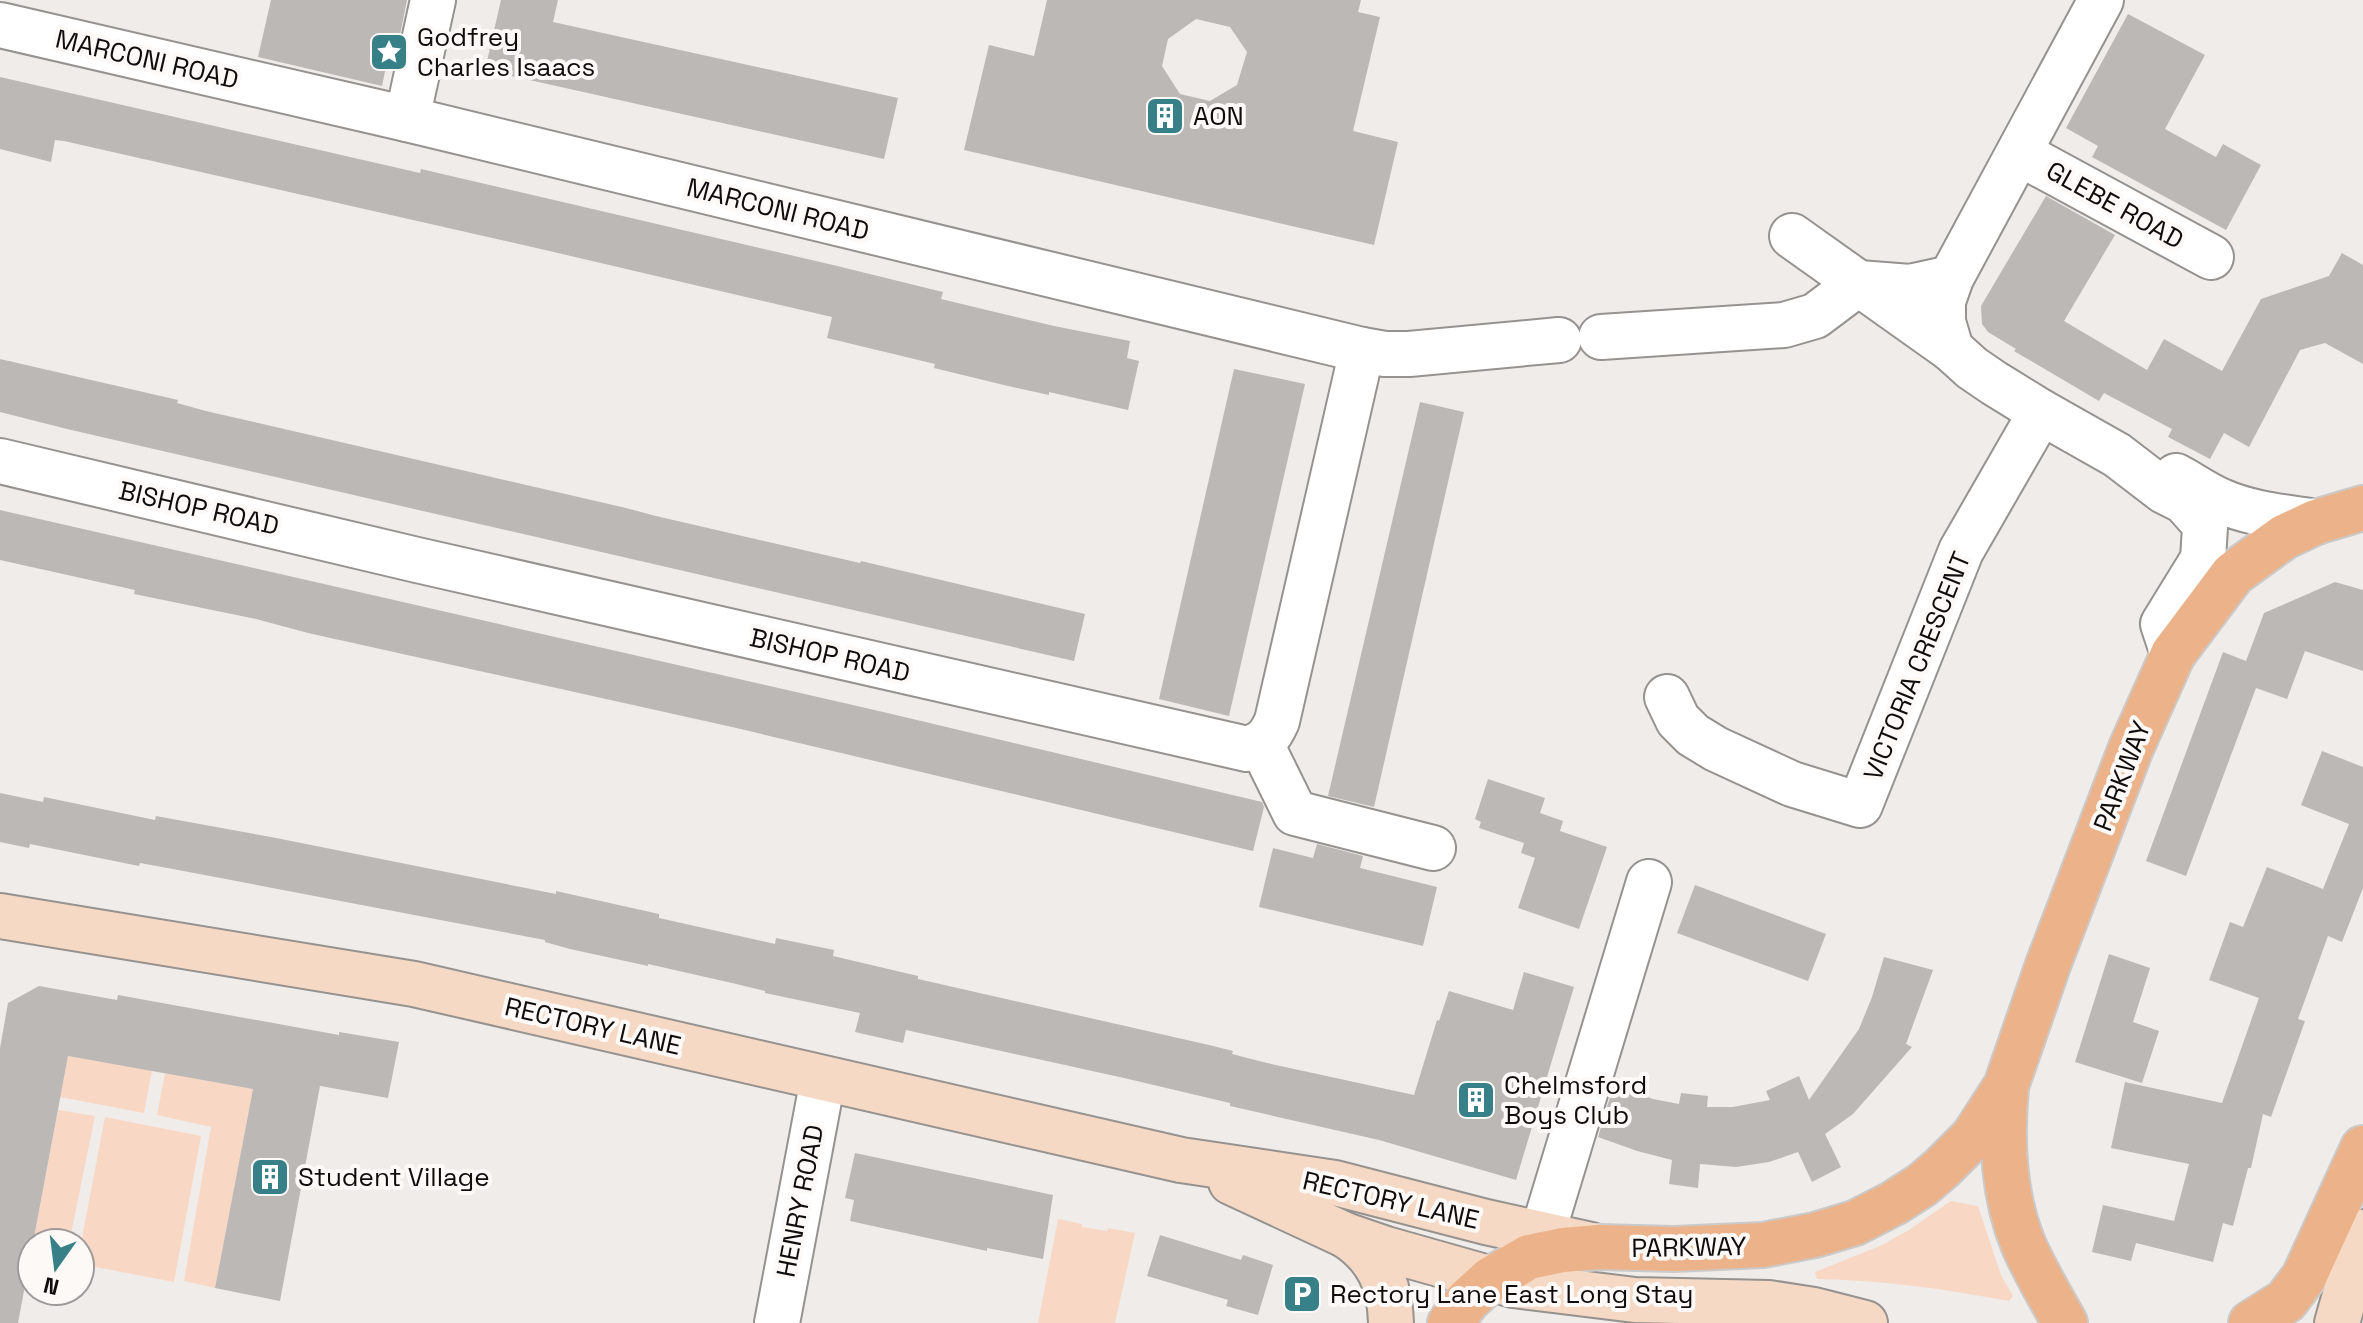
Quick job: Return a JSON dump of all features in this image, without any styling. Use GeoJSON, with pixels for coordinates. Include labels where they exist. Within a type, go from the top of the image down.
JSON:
{"type":"FeatureCollection","features":[{"type":"Feature","properties":{"kind":"main road","name":"PARKWAY"},"geometry":{"type":"LineString","coordinates":[[1507,1289],[1529,1257],[1563,1250],[1763,1245],[1815,1235],[1855,1223],[1894,1203],[1942,1168],[1973,1137],[2006,1086],[2048,965],[2131,748],[2173,654],[2233,574],[2284,537],[2316,522],[2363,508]]}},
{"type":"Feature","properties":{"kind":"main road"},"geometry":{"type":"LineString","coordinates":[[2316,522],[2363,528]]}},
{"type":"Feature","properties":{"kind":"main road","name":"RECTORY LANE"},"geometry":{"type":"LineString","coordinates":[[0,916],[414,984],[1181,1160],[1335,1183],[1599,1247]]}},
{"type":"Feature","properties":{"kind":"main road","name":"PARKWAY"},"geometry":{"type":"LineString","coordinates":[[2006,1086],[2002,1130],[2012,1211],[2024,1246],[2065,1323]]}},
{"type":"Feature","properties":{"kind":"main road"},"geometry":{"type":"LineString","coordinates":[[2251,1323],[2286,1301],[2304,1277],[2363,1148]]}},
{"type":"Feature","properties":{"kind":"main road","name":"RECTORY LANE"},"geometry":{"type":"LineString","coordinates":[[1181,1160],[1345,1235],[1361,1246],[1382,1276],[1390,1315]]}},
{"type":"Feature","properties":{"kind":"main road"},"geometry":{"type":"LineString","coordinates":[[1486,1222],[1504,1250],[1507,1289]]}},
{"type":"Feature","properties":{"kind":"main road"},"geometry":{"type":"LineString","coordinates":[[2337,1323],[2363,1232]]}},
{"type":"Feature","properties":{"kind":"main road"},"geometry":{"type":"LineString","coordinates":[[1345,1235],[1507,1289],[1688,1303],[1769,1303],[1865,1323]]}},
{"type":"Feature","properties":{"kind":"main road"},"geometry":{"type":"LineString","coordinates":[[1450,1323],[1468,1300],[1507,1289]]}},
{"type":"Feature","properties":{"kind":"street"},"geometry":{"type":"LineString","coordinates":[[407,119],[433,0]]}},
{"type":"Feature","properties":{"kind":"street","name":"GLEBE ROAD"},"geometry":{"type":"LineString","coordinates":[[1951,349],[1943,322],[1943,301],[1951,278],[2101,0]]}},
{"type":"Feature","properties":{"kind":"street","name":"MARCONI ROAD"},"geometry":{"type":"LineString","coordinates":[[0,25],[407,119],[1385,354],[1784,325],[1815,316],[1859,283]]}},
{"type":"Feature","properties":{"kind":"street","name":"GLEBE ROAD"},"geometry":{"type":"LineString","coordinates":[[2019,153],[2211,257]]}},
{"type":"Feature","properties":{"kind":"street"},"geometry":{"type":"LineString","coordinates":[[1792,236],[1951,349],[1972,368],[2117,455],[2164,491],[2184,501],[2205,527],[2203,559],[2163,624],[2173,654]]}},
{"type":"Feature","properties":{"kind":"street"},"geometry":{"type":"LineString","coordinates":[[1859,283],[1910,287],[1951,278]]}},
{"type":"Feature","properties":{"kind":"street"},"geometry":{"type":"LineString","coordinates":[[1362,350],[1277,721],[1271,735],[1261,744],[1295,813],[1433,848]]}},
{"type":"Feature","properties":{"kind":"street","name":"VICTORIA CRESCENT"},"geometry":{"type":"LineString","coordinates":[[1667,697],[1678,720],[1693,735],[1716,749],[1792,784],[1860,805],[1961,551],[2041,412]]}},
{"type":"Feature","properties":{"kind":"street"},"geometry":{"type":"LineString","coordinates":[[2117,455],[2172,473],[2220,501],[2268,514],[2316,522]]}},
{"type":"Feature","properties":{"kind":"street","name":"BISHOP ROAD"},"geometry":{"type":"LineString","coordinates":[[0,461],[1217,744],[1247,749],[1261,744]]}},
{"type":"Feature","properties":{"kind":"street"},"geometry":{"type":"LineString","coordinates":[[1542,1235],[1649,882]]}},
{"type":"Feature","properties":{"kind":"street","name":"HENRY ROAD"},"geometry":{"type":"LineString","coordinates":[[777,1323],[823,1079]]}},
{"type":"Feature","properties":{"kind":"shaded area"},"geometry":{"type":"Polygon","coordinates":[[[68,1056],[152,1070],[144,1113],[60,1097],[68,1056]]]}},
{"type":"Feature","properties":{"kind":"shaded area"},"geometry":{"type":"Polygon","coordinates":[[[165,1073],[253,1089],[215,1288],[184,1281],[211,1127],[157,1115],[165,1073]]]}},
{"type":"Feature","properties":{"kind":"shaded area"},"geometry":{"type":"Polygon","coordinates":[[[58,1110],[95,1116],[72,1227],[36,1227],[58,1110]]]}},
{"type":"Feature","properties":{"kind":"shaded area"},"geometry":{"type":"Polygon","coordinates":[[[105,1117],[201,1136],[174,1282],[96,1267],[96,1227],[84,1227],[105,1117]]]}},
{"type":"Feature","properties":{"kind":"shaded area"},"geometry":{"type":"Polygon","coordinates":[[[1951,1201],[1978,1206],[2001,1275],[2013,1296],[2009,1301],[1913,1286],[1817,1279],[1815,1272],[1880,1246],[1951,1201]]]}},
{"type":"Feature","properties":{"kind":"shaded area"},"geometry":{"type":"Polygon","coordinates":[[[1058,1219],[1082,1224],[1082,1227],[1135,1233],[1115,1323],[1038,1323],[1058,1219]]]}},
{"type":"Feature","properties":{"kind":"building"},"geometry":{"type":"Polygon","coordinates":[[[271,0],[407,0],[400,35],[393,33],[382,86],[258,57],[271,0]]]}},
{"type":"Feature","properties":{"kind":"building"},"geometry":{"type":"Polygon","coordinates":[[[501,0],[558,0],[553,22],[898,98],[884,159],[485,70],[501,0]]]}},
{"type":"Feature","properties":{"kind":"building","name":"AON"},"geometry":{"type":"Polygon","coordinates":[[[1047,0],[1361,0],[1358,12],[1380,17],[1353,131],[1398,142],[1374,245],[964,150],[989,45],[1034,56],[1047,0]],[[1196,19],[1168,39],[1162,66],[1180,94],[1210,101],[1237,85],[1247,52],[1230,27],[1196,19]]]}},
{"type":"Feature","properties":{"kind":"building"},"geometry":{"type":"Polygon","coordinates":[[[2128,14],[2205,55],[2165,129],[2216,157],[2223,144],[2261,165],[2226,230],[2092,157],[2098,146],[2066,128],[2128,14]]]}},
{"type":"Feature","properties":{"kind":"building"},"geometry":{"type":"Polygon","coordinates":[[[0,77],[420,173],[421,169],[833,265],[943,292],[941,299],[1130,341],[1127,358],[1139,361],[1128,410],[1008,386],[934,368],[935,364],[827,338],[832,317],[545,250],[64,141],[55,140],[51,162],[0,149],[0,77]]]}},
{"type":"Feature","properties":{"kind":"building"},"geometry":{"type":"Polygon","coordinates":[[[2046,196],[2115,235],[2064,321],[2147,370],[2164,339],[2222,371],[2261,299],[2329,276],[2342,253],[2363,265],[2363,364],[2325,343],[2300,350],[2249,447],[2224,433],[2210,459],[2168,437],[2172,429],[2104,393],[2099,401],[2014,351],[2016,349],[1988,332],[1982,324],[1981,306],[2046,196]]]}},
{"type":"Feature","properties":{"kind":"building"},"geometry":{"type":"Polygon","coordinates":[[[0,359],[178,400],[177,403],[206,411],[1085,614],[1074,661],[0,412],[0,359]]]}},
{"type":"Feature","properties":{"kind":"building"},"geometry":{"type":"Polygon","coordinates":[[[1234,369],[1305,384],[1229,716],[1159,699],[1234,369]]]}},
{"type":"Feature","properties":{"kind":"building"},"geometry":{"type":"Polygon","coordinates":[[[1420,402],[1464,412],[1374,807],[1328,796],[1420,402]]]}},
{"type":"Feature","properties":{"kind":"building"},"geometry":{"type":"Polygon","coordinates":[[[0,510],[1262,802],[1264,807],[1253,851],[732,727],[134,594],[135,590],[0,560],[0,510]]]}},
{"type":"Feature","properties":{"kind":"building"},"geometry":{"type":"Polygon","coordinates":[[[2335,582],[2363,590],[2363,671],[2305,651],[2287,699],[2256,688],[2186,876],[2146,861],[2223,652],[2246,661],[2264,613],[2335,582]]]}},
{"type":"Feature","properties":{"kind":"building"},"geometry":{"type":"Polygon","coordinates":[[[2322,751],[2363,767],[2363,888],[2342,942],[2328,936],[2298,1019],[2305,1021],[2271,1117],[2263,1114],[2233,1226],[2223,1223],[2213,1262],[2136,1243],[2131,1261],[2092,1252],[2103,1205],[2174,1221],[2189,1164],[2111,1148],[2125,1082],[2222,1103],[2259,998],[2209,980],[2230,922],[2243,927],[2267,867],[2323,889],[2349,824],[2301,805],[2322,751]]]}},
{"type":"Feature","properties":{"kind":"building"},"geometry":{"type":"Polygon","coordinates":[[[1488,779],[1545,798],[1540,813],[1563,821],[1560,831],[1607,847],[1579,929],[1518,908],[1535,858],[1521,853],[1524,843],[1479,828],[1481,822],[1475,819],[1488,779]]]}},
{"type":"Feature","properties":{"kind":"building"},"geometry":{"type":"Polygon","coordinates":[[[0,793],[43,802],[44,797],[155,820],[156,816],[271,837],[556,894],[556,891],[775,944],[776,938],[834,950],[833,956],[918,976],[918,979],[1414,1095],[1449,991],[1513,1010],[1524,972],[1574,987],[1516,1180],[1379,1140],[1124,1078],[906,1030],[903,1043],[855,1032],[860,1013],[570,949],[545,940],[140,863],[139,866],[30,844],[29,848],[0,842],[0,793]]]}},
{"type":"Feature","properties":{"kind":"building"},"geometry":{"type":"Polygon","coordinates":[[[1317,844],[1363,856],[1360,868],[1437,887],[1423,946],[1259,907],[1273,848],[1313,858],[1317,844]]]}},
{"type":"Feature","properties":{"kind":"building"},"geometry":{"type":"Polygon","coordinates":[[[1695,885],[1826,934],[1808,981],[1677,933],[1695,885]]]}},
{"type":"Feature","properties":{"kind":"building"},"geometry":{"type":"Polygon","coordinates":[[[2109,954],[2150,968],[2133,1022],[2159,1031],[2142,1083],[2075,1062],[2109,954]]]}},
{"type":"Feature","properties":{"kind":"building"},"geometry":{"type":"Polygon","coordinates":[[[1884,957],[1933,970],[1906,1044],[1912,1047],[1853,1114],[1825,1134],[1841,1167],[1812,1182],[1798,1152],[1769,1162],[1736,1167],[1700,1164],[1698,1188],[1669,1184],[1672,1160],[1598,1137],[1614,1084],[1653,1099],[1679,1104],[1681,1093],[1708,1096],[1707,1107],[1733,1107],[1770,1100],[1766,1091],[1799,1076],[1809,1100],[1859,1029],[1884,957]]]}},
{"type":"Feature","properties":{"kind":"building","name":"Student Village"},"geometry":{"type":"Polygon","coordinates":[[[39,986],[117,1000],[118,995],[339,1035],[339,1032],[399,1042],[388,1098],[320,1086],[280,1301],[215,1288],[253,1089],[68,1056],[36,1227],[16,1227],[16,1307],[21,1307],[18,1323],[0,1323],[0,1048],[8,1003],[39,986]]]}},
{"type":"Feature","properties":{"kind":"building"},"geometry":{"type":"Polygon","coordinates":[[[855,1153],[1053,1195],[1043,1259],[987,1248],[987,1251],[850,1221],[854,1200],[845,1198],[855,1153]]]}},
{"type":"Feature","properties":{"kind":"building"},"geometry":{"type":"Polygon","coordinates":[[[1160,1235],[1241,1260],[1243,1255],[1273,1265],[1258,1315],[1226,1306],[1228,1300],[1147,1276],[1160,1235]]]}},
{"type":"Feature","properties":{"kind":"place","name":"Godfrey Charles Isaacs"},"geometry":{"type":"Point","coordinates":[389,52]}},
{"type":"Feature","properties":{"kind":"place","name":"AON"},"geometry":{"type":"Point","coordinates":[1165,116]}},
{"type":"Feature","properties":{"kind":"place","name":"Chelmsford Boys Club"},"geometry":{"type":"Point","coordinates":[1476,1100]}},
{"type":"Feature","properties":{"kind":"place","name":"Student Village"},"geometry":{"type":"Point","coordinates":[270,1177]}},
{"type":"Feature","properties":{"kind":"place","name":"Rectory Lane East Long Stay"},"geometry":{"type":"Point","coordinates":[1302,1294]}}]}
